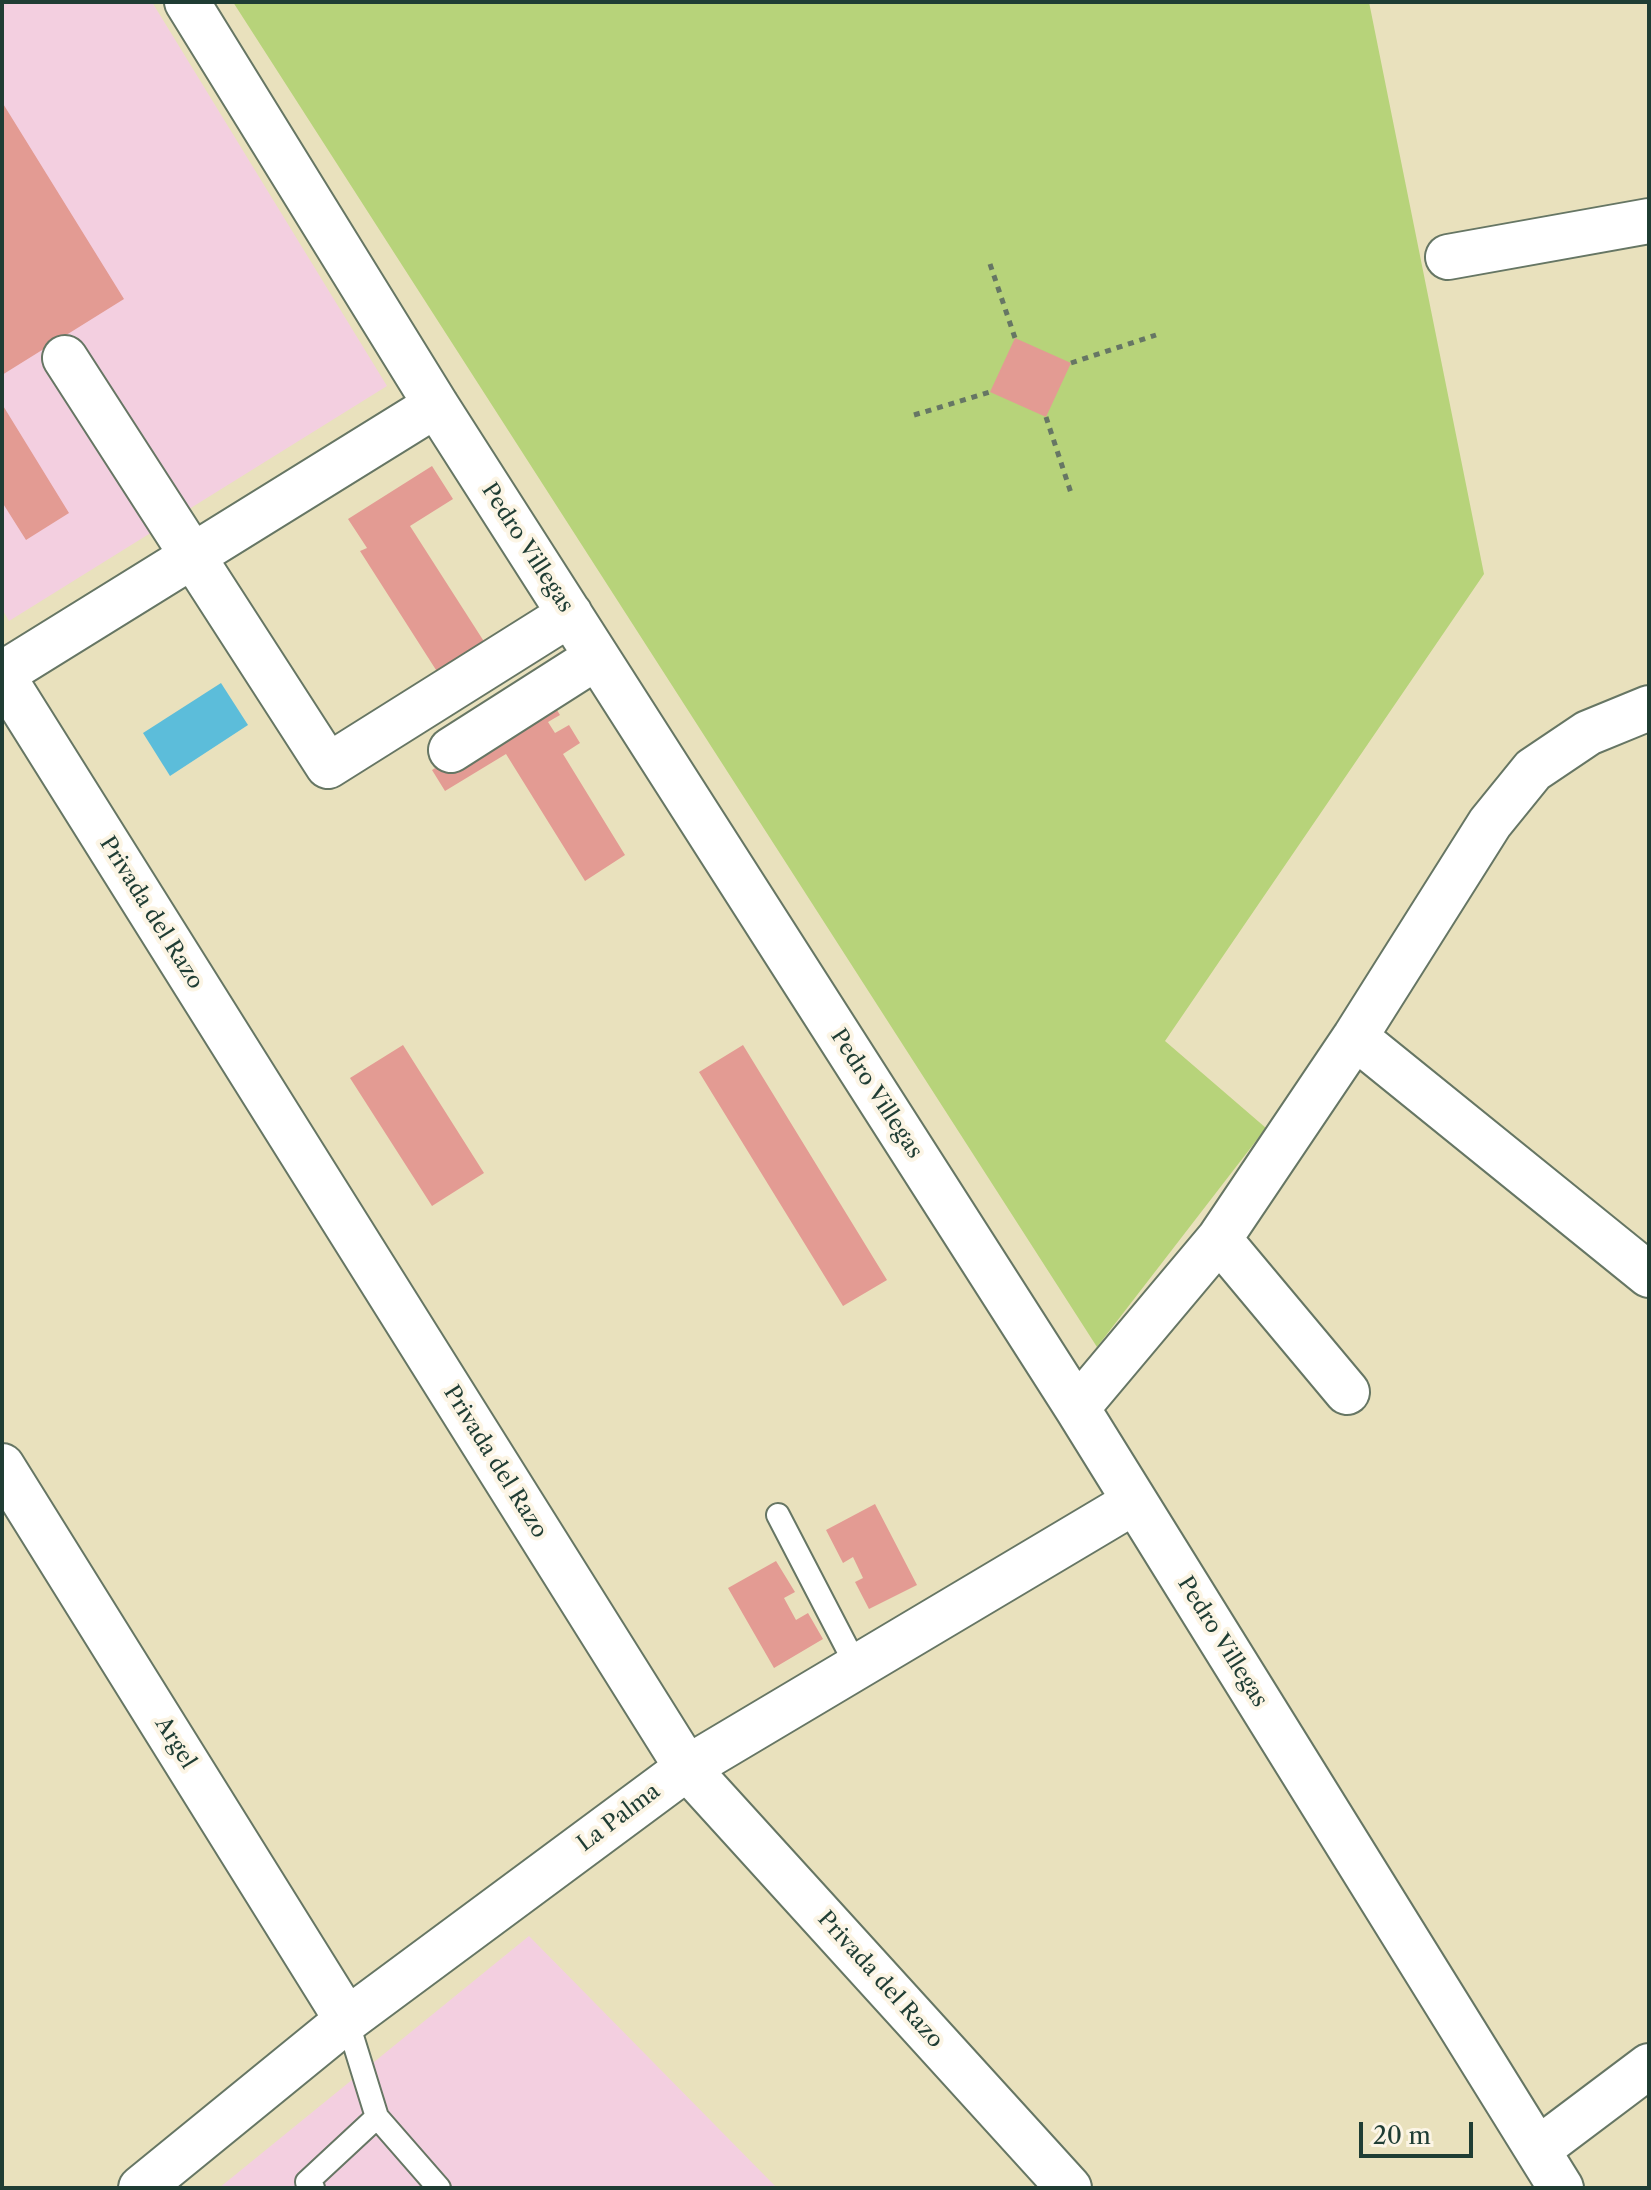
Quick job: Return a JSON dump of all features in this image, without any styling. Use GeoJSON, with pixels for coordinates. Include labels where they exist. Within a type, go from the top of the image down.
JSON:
{"type":"FeatureCollection","features":[{"type":"Feature","properties":{"kind":"street","name":"Pedro Villegas"},"geometry":{"type":"LineString","coordinates":[[187,2],[436,405],[1077,1408],[1540,2148],[1561,2188]]}},
{"type":"Feature","properties":{"kind":"street"},"geometry":{"type":"LineString","coordinates":[[1448,257],[1649,221]]}},
{"type":"Feature","properties":{"kind":"street"},"geometry":{"type":"LineString","coordinates":[[65,358],[328,766],[570,614]]}},
{"type":"Feature","properties":{"kind":"street"},"geometry":{"type":"LineString","coordinates":[[2,675],[436,405]]}},
{"type":"Feature","properties":{"kind":"street"},"geometry":{"type":"LineString","coordinates":[[451,750],[597,657]]}},
{"type":"Feature","properties":{"kind":"street","name":"Privada del Razo"},"geometry":{"type":"LineString","coordinates":[[2,675],[687,1768],[1069,2188]]}},
{"type":"Feature","properties":{"kind":"street"},"geometry":{"type":"LineString","coordinates":[[1077,1408],[1219,1239],[1355,1037],[1490,823],[1533,770],[1588,733],[1649,708]]}},
{"type":"Feature","properties":{"kind":"street"},"geometry":{"type":"LineString","coordinates":[[1355,1037],[1649,1275]]}},
{"type":"Feature","properties":{"kind":"street"},"geometry":{"type":"LineString","coordinates":[[1219,1239],[1347,1392]]}},
{"type":"Feature","properties":{"kind":"street","name":"Argel"},"geometry":{"type":"LineString","coordinates":[[2,1466],[347,2020]]}},
{"type":"Feature","properties":{"kind":"street","name":"La Palma"},"geometry":{"type":"LineString","coordinates":[[141,2188],[347,2020],[687,1768],[1134,1502]]}},
{"type":"Feature","properties":{"kind":"street"},"geometry":{"type":"LineString","coordinates":[[1540,2148],[1649,2066]]}},
{"type":"Feature","properties":{"kind":"lane"},"geometry":{"type":"LineString","coordinates":[[778,1515],[857,1667]]}},
{"type":"Feature","properties":{"kind":"lane"},"geometry":{"type":"LineString","coordinates":[[347,2020],[377,2117],[439,2188]]}},
{"type":"Feature","properties":{"kind":"lane"},"geometry":{"type":"LineString","coordinates":[[313,2188],[307,2182],[377,2117]]}},
{"type":"Feature","properties":{"kind":"path"},"geometry":{"type":"LineString","coordinates":[[990,264],[1015,338]]}},
{"type":"Feature","properties":{"kind":"path"},"geometry":{"type":"LineString","coordinates":[[1071,363],[1156,335]]}},
{"type":"Feature","properties":{"kind":"path"},"geometry":{"type":"LineString","coordinates":[[914,415],[990,392]]}},
{"type":"Feature","properties":{"kind":"path"},"geometry":{"type":"LineString","coordinates":[[1046,417],[1071,493]]}},
{"type":"Feature","properties":{"kind":"shaded area"},"geometry":{"type":"Polygon","coordinates":[[[2,2],[152,2],[387,386],[9,621],[2,609],[2,2]]]}},
{"type":"Feature","properties":{"kind":"shaded area"},"geometry":{"type":"Polygon","coordinates":[[[529,1936],[777,2188],[219,2188],[529,1936]]]}},
{"type":"Feature","properties":{"kind":"green space"},"geometry":{"type":"Polygon","coordinates":[[[233,2],[1369,2],[1484,574],[1165,1041],[1266,1128],[1097,1347],[233,2]]]}},
{"type":"Feature","properties":{"kind":"water"},"geometry":{"type":"Polygon","coordinates":[[[221,683],[248,725],[170,776],[143,733],[221,683]]]}},
{"type":"Feature","properties":{"kind":"building"},"geometry":{"type":"Polygon","coordinates":[[[2,102],[124,299],[2,375],[2,102]]]}},
{"type":"Feature","properties":{"kind":"building"},"geometry":{"type":"Polygon","coordinates":[[[1015,338],[1071,363],[1046,417],[990,392],[1015,338]]]}},
{"type":"Feature","properties":{"kind":"building"},"geometry":{"type":"Polygon","coordinates":[[[2,404],[69,513],[26,540],[2,502],[2,404]]]}},
{"type":"Feature","properties":{"kind":"building"},"geometry":{"type":"Polygon","coordinates":[[[432,466],[453,499],[410,526],[492,654],[445,684],[360,551],[367,548],[348,519],[432,466]]]}},
{"type":"Feature","properties":{"kind":"building"},"geometry":{"type":"Polygon","coordinates":[[[549,697],[560,715],[548,722],[555,733],[569,725],[580,743],[563,754],[625,855],[585,881],[506,754],[445,791],[432,770],[549,697]]]}},
{"type":"Feature","properties":{"kind":"building"},"geometry":{"type":"Polygon","coordinates":[[[403,1045],[484,1173],[432,1206],[350,1078],[403,1045]]]}},
{"type":"Feature","properties":{"kind":"building"},"geometry":{"type":"Polygon","coordinates":[[[743,1045],[887,1280],[843,1306],[699,1072],[743,1045]]]}},
{"type":"Feature","properties":{"kind":"building"},"geometry":{"type":"Polygon","coordinates":[[[875,1504],[917,1585],[869,1609],[855,1582],[863,1578],[853,1557],[843,1563],[826,1530],[875,1504]]]}},
{"type":"Feature","properties":{"kind":"building"},"geometry":{"type":"Polygon","coordinates":[[[776,1561],[795,1592],[784,1598],[796,1620],[808,1613],[823,1639],[774,1668],[728,1588],[776,1561]]]}}]}
